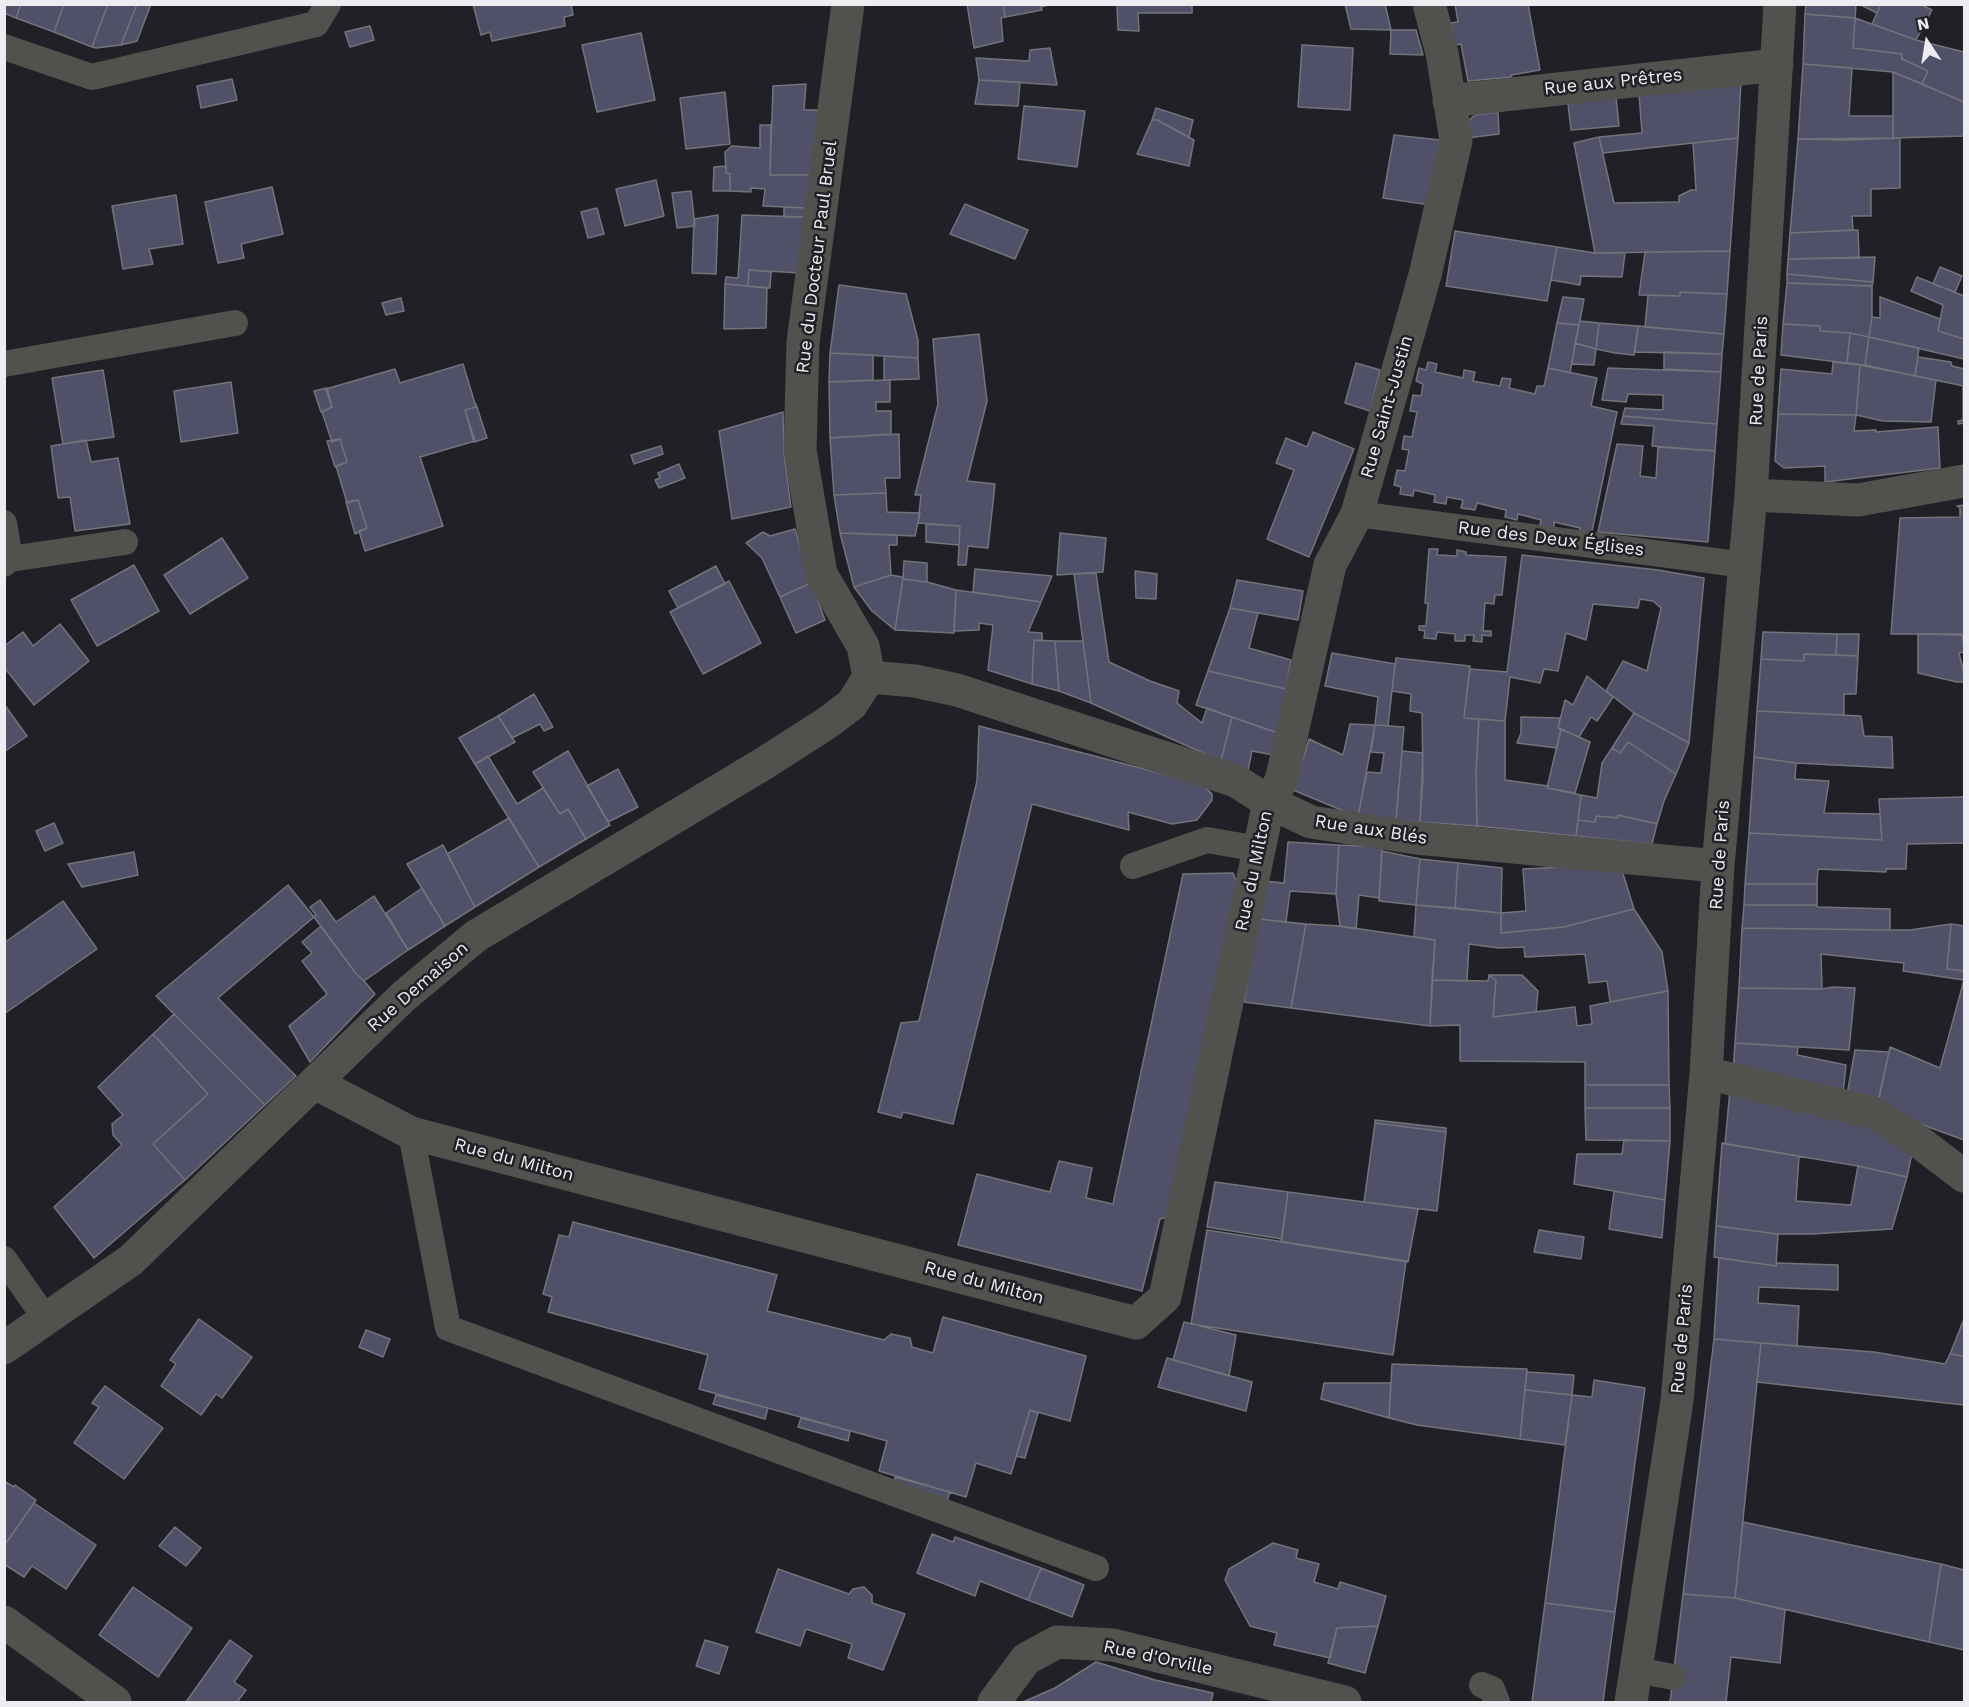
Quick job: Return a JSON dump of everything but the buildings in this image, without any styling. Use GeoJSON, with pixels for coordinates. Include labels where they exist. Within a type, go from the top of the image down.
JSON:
{"type":"FeatureCollection","features":[{"type":"Feature","properties":{"kind":"street","name":"Rue du Docteur Paul Bruel"},"geometry":{"type":"LineString","coordinates":[[848,4],[803,342],[800,450],[821,574],[862,645],[869,677]]}},
{"type":"Feature","properties":{"kind":"street","name":"Rue Saint-Justin"},"geometry":{"type":"LineString","coordinates":[[1269,802],[1281,781],[1330,565],[1357,514],[1425,275],[1456,141],[1442,53],[1430,4]]}},
{"type":"Feature","properties":{"kind":"street","name":"Rue de Paris"},"geometry":{"type":"LineString","coordinates":[[1631,1702],[1677,1401],[1706,1073],[1718,866],[1751,495],[1780,4]]}},
{"type":"Feature","properties":{"kind":"street","name":"Rue aux Prêtres"},"geometry":{"type":"LineString","coordinates":[[1449,100],[1776,65]]}},
{"type":"Feature","properties":{"kind":"street"},"geometry":{"type":"LineString","coordinates":[[1751,495],[1858,500],[1965,481]]}},
{"type":"Feature","properties":{"kind":"street","name":"Rue aux Blés"},"geometry":{"type":"LineString","coordinates":[[869,677],[915,681],[957,690],[1236,781],[1269,802],[1311,822],[1416,838],[1718,866]]}},
{"type":"Feature","properties":{"kind":"street","name":"Rue Demaison"},"geometry":{"type":"LineString","coordinates":[[4,1348],[132,1260],[404,996],[476,936],[764,764],[827,723],[852,704],[869,677]]}},
{"type":"Feature","properties":{"kind":"street","name":"Rue du Milton"},"geometry":{"type":"LineString","coordinates":[[315,1083],[411,1133],[1136,1323],[1165,1297],[1269,802]]}},
{"type":"Feature","properties":{"kind":"street"},"geometry":{"type":"LineString","coordinates":[[1706,1073],[1874,1113],[1965,1176]]}},
{"type":"Feature","properties":{"kind":"street"},"geometry":{"type":"LineString","coordinates":[[4,1622],[115,1702]]}},
{"type":"Feature","properties":{"kind":"street","name":"Rue d'Orville"},"geometry":{"type":"LineString","coordinates":[[994,1702],[1026,1659],[1057,1642],[1113,1645],[1345,1702]]}},
{"type":"Feature","properties":{"kind":"lane"},"geometry":{"type":"LineString","coordinates":[[4,47],[92,77],[316,24],[328,4]]}},
{"type":"Feature","properties":{"kind":"lane"},"geometry":{"type":"LineString","coordinates":[[4,364],[235,323]]}},
{"type":"Feature","properties":{"kind":"lane","name":"Rue des Deux Églises"},"geometry":{"type":"LineString","coordinates":[[1357,514],[1745,565]]}},
{"type":"Feature","properties":{"kind":"lane"},"geometry":{"type":"LineString","coordinates":[[4,523],[7,562],[125,542]]}},
{"type":"Feature","properties":{"kind":"lane"},"geometry":{"type":"LineString","coordinates":[[1133,866],[1207,840],[1259,849]]}},
{"type":"Feature","properties":{"kind":"lane"},"geometry":{"type":"LineString","coordinates":[[411,1133],[448,1328],[1096,1568]]}},
{"type":"Feature","properties":{"kind":"lane"},"geometry":{"type":"LineString","coordinates":[[4,1259],[46,1319]]}},
{"type":"Feature","properties":{"kind":"lane"},"geometry":{"type":"LineString","coordinates":[[1636,1670],[1673,1677]]}}]}
